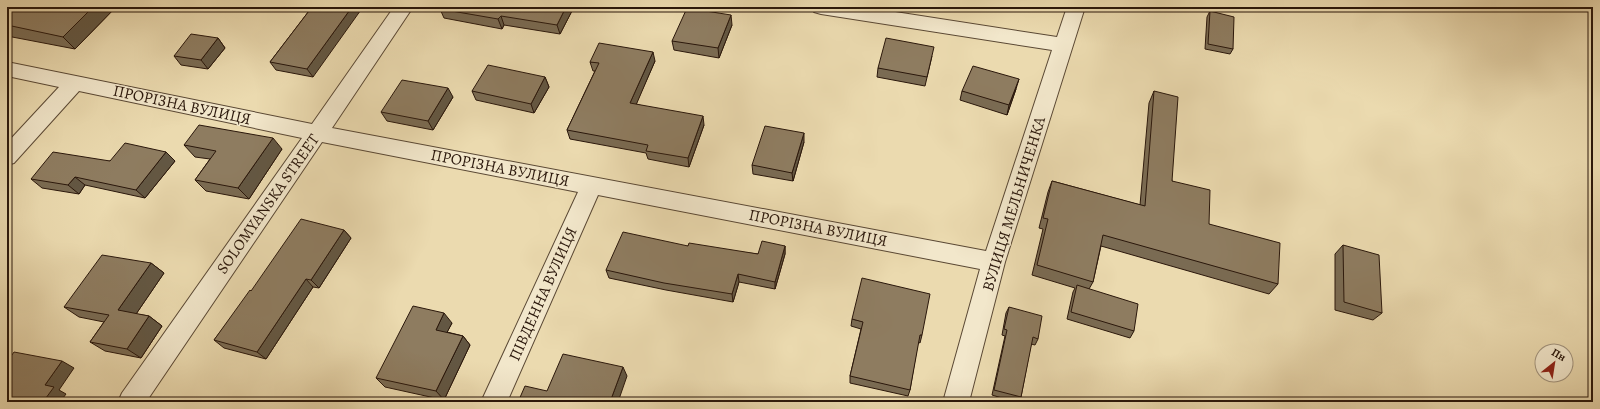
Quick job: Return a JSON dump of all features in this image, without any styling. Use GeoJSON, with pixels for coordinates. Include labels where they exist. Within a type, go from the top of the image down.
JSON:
{"type":"FeatureCollection","features":[{"type":"Feature","properties":{"kind":"street","name":"SOLOMYANSKA STREET"},"geometry":{"type":"LineString","coordinates":[[132,402],[404,7]]}},
{"type":"Feature","properties":{"kind":"street"},"geometry":{"type":"LineString","coordinates":[[821,7],[1064,46]]}},
{"type":"Feature","properties":{"kind":"street","name":"ВУЛИЦЯ МЕЛЬНИЧЕНКА"},"geometry":{"type":"LineString","coordinates":[[956,402],[994,262],[1076,7]]}},
{"type":"Feature","properties":{"kind":"street","name":"ПРОРІЗНА ВУЛИЦЯ"},"geometry":{"type":"LineString","coordinates":[[7,69],[317,133],[994,262]]}},
{"type":"Feature","properties":{"kind":"street"},"geometry":{"type":"LineString","coordinates":[[7,157],[75,83]]}},
{"type":"Feature","properties":{"kind":"street","name":"ПІВДЕННА ВУЛИЦЯ"},"geometry":{"type":"LineString","coordinates":[[494,402],[592,185]]}},
{"type":"Feature","properties":{"kind":"building"},"geometry":{"type":"Polygon","coordinates":[[[7,7],[93,7],[63,37],[7,25],[7,7]]]}},
{"type":"Feature","properties":{"kind":"building"},"geometry":{"type":"Polygon","coordinates":[[[312,7],[352,7],[307,69],[270,62],[312,7]]]}},
{"type":"Feature","properties":{"kind":"building"},"geometry":{"type":"Polygon","coordinates":[[[441,7],[566,7],[557,25],[501,16],[498,19],[440,9],[441,7]]]}},
{"type":"Feature","properties":{"kind":"building"},"geometry":{"type":"Polygon","coordinates":[[[687,8],[731,15],[718,48],[672,41],[687,8]]]}},
{"type":"Feature","properties":{"kind":"building"},"geometry":{"type":"Polygon","coordinates":[[[1210,11],[1234,17],[1233,49],[1208,44],[1210,11]]]}},
{"type":"Feature","properties":{"kind":"building"},"geometry":{"type":"Polygon","coordinates":[[[191,34],[218,38],[201,60],[174,56],[191,34]]]}},
{"type":"Feature","properties":{"kind":"building"},"geometry":{"type":"Polygon","coordinates":[[[886,38],[934,47],[927,77],[878,68],[886,38]]]}},
{"type":"Feature","properties":{"kind":"building"},"geometry":{"type":"Polygon","coordinates":[[[599,43],[653,52],[630,103],[703,116],[688,158],[646,151],[648,145],[567,130],[599,63],[590,62],[599,43]]]}},
{"type":"Feature","properties":{"kind":"building"},"geometry":{"type":"Polygon","coordinates":[[[488,65],[545,77],[531,104],[472,91],[488,65]]]}},
{"type":"Feature","properties":{"kind":"building"},"geometry":{"type":"Polygon","coordinates":[[[973,66],[1019,79],[1009,105],[962,91],[973,66]]]}},
{"type":"Feature","properties":{"kind":"building"},"geometry":{"type":"Polygon","coordinates":[[[402,80],[448,88],[428,121],[381,112],[402,80]]]}},
{"type":"Feature","properties":{"kind":"building"},"geometry":{"type":"Polygon","coordinates":[[[1154,91],[1178,97],[1172,181],[1210,190],[1209,224],[1280,243],[1278,284],[1103,235],[1093,282],[1037,265],[1048,219],[1043,218],[1052,181],[1145,206],[1154,91]]]}},
{"type":"Feature","properties":{"kind":"building"},"geometry":{"type":"Polygon","coordinates":[[[199,125],[273,138],[238,188],[195,180],[216,151],[184,145],[199,125]]]}},
{"type":"Feature","properties":{"kind":"building"},"geometry":{"type":"Polygon","coordinates":[[[765,126],[804,133],[792,173],[752,165],[765,126]]]}},
{"type":"Feature","properties":{"kind":"building"},"geometry":{"type":"Polygon","coordinates":[[[125,143],[166,152],[136,190],[75,177],[68,185],[31,179],[53,152],[110,161],[125,143]]]}},
{"type":"Feature","properties":{"kind":"building"},"geometry":{"type":"Polygon","coordinates":[[[301,219],[344,230],[311,280],[306,279],[257,352],[214,340],[250,290],[251,291],[301,219]]]}},
{"type":"Feature","properties":{"kind":"building"},"geometry":{"type":"Polygon","coordinates":[[[623,232],[688,246],[689,243],[758,254],[762,241],[785,246],[775,282],[738,274],[732,294],[664,283],[606,270],[623,232]]]}},
{"type":"Feature","properties":{"kind":"building"},"geometry":{"type":"Polygon","coordinates":[[[1343,245],[1379,255],[1382,313],[1344,302],[1343,245]]]}},
{"type":"Feature","properties":{"kind":"building"},"geometry":{"type":"Polygon","coordinates":[[[102,255],[151,263],[118,310],[149,316],[127,349],[90,342],[109,315],[64,307],[102,255]]]}},
{"type":"Feature","properties":{"kind":"building"},"geometry":{"type":"Polygon","coordinates":[[[862,278],[930,294],[922,335],[920,335],[910,390],[850,376],[863,322],[852,319],[862,278]]]}},
{"type":"Feature","properties":{"kind":"building"},"geometry":{"type":"Polygon","coordinates":[[[1077,285],[1138,304],[1134,331],[1071,312],[1077,285]]]}},
{"type":"Feature","properties":{"kind":"building"},"geometry":{"type":"Polygon","coordinates":[[[413,306],[444,313],[436,330],[463,336],[436,391],[376,378],[413,306]]]}},
{"type":"Feature","properties":{"kind":"building"},"geometry":{"type":"Polygon","coordinates":[[[1009,307],[1042,316],[1038,339],[1033,337],[1021,397],[994,390],[1007,330],[1004,329],[1009,307]]]}},
{"type":"Feature","properties":{"kind":"building"},"geometry":{"type":"Polygon","coordinates":[[[14,352],[62,361],[45,385],[54,387],[43,402],[7,402],[7,362],[14,352]]]}},
{"type":"Feature","properties":{"kind":"building"},"geometry":{"type":"Polygon","coordinates":[[[563,354],[623,367],[610,402],[518,402],[525,386],[547,391],[563,354]]]}}]}
